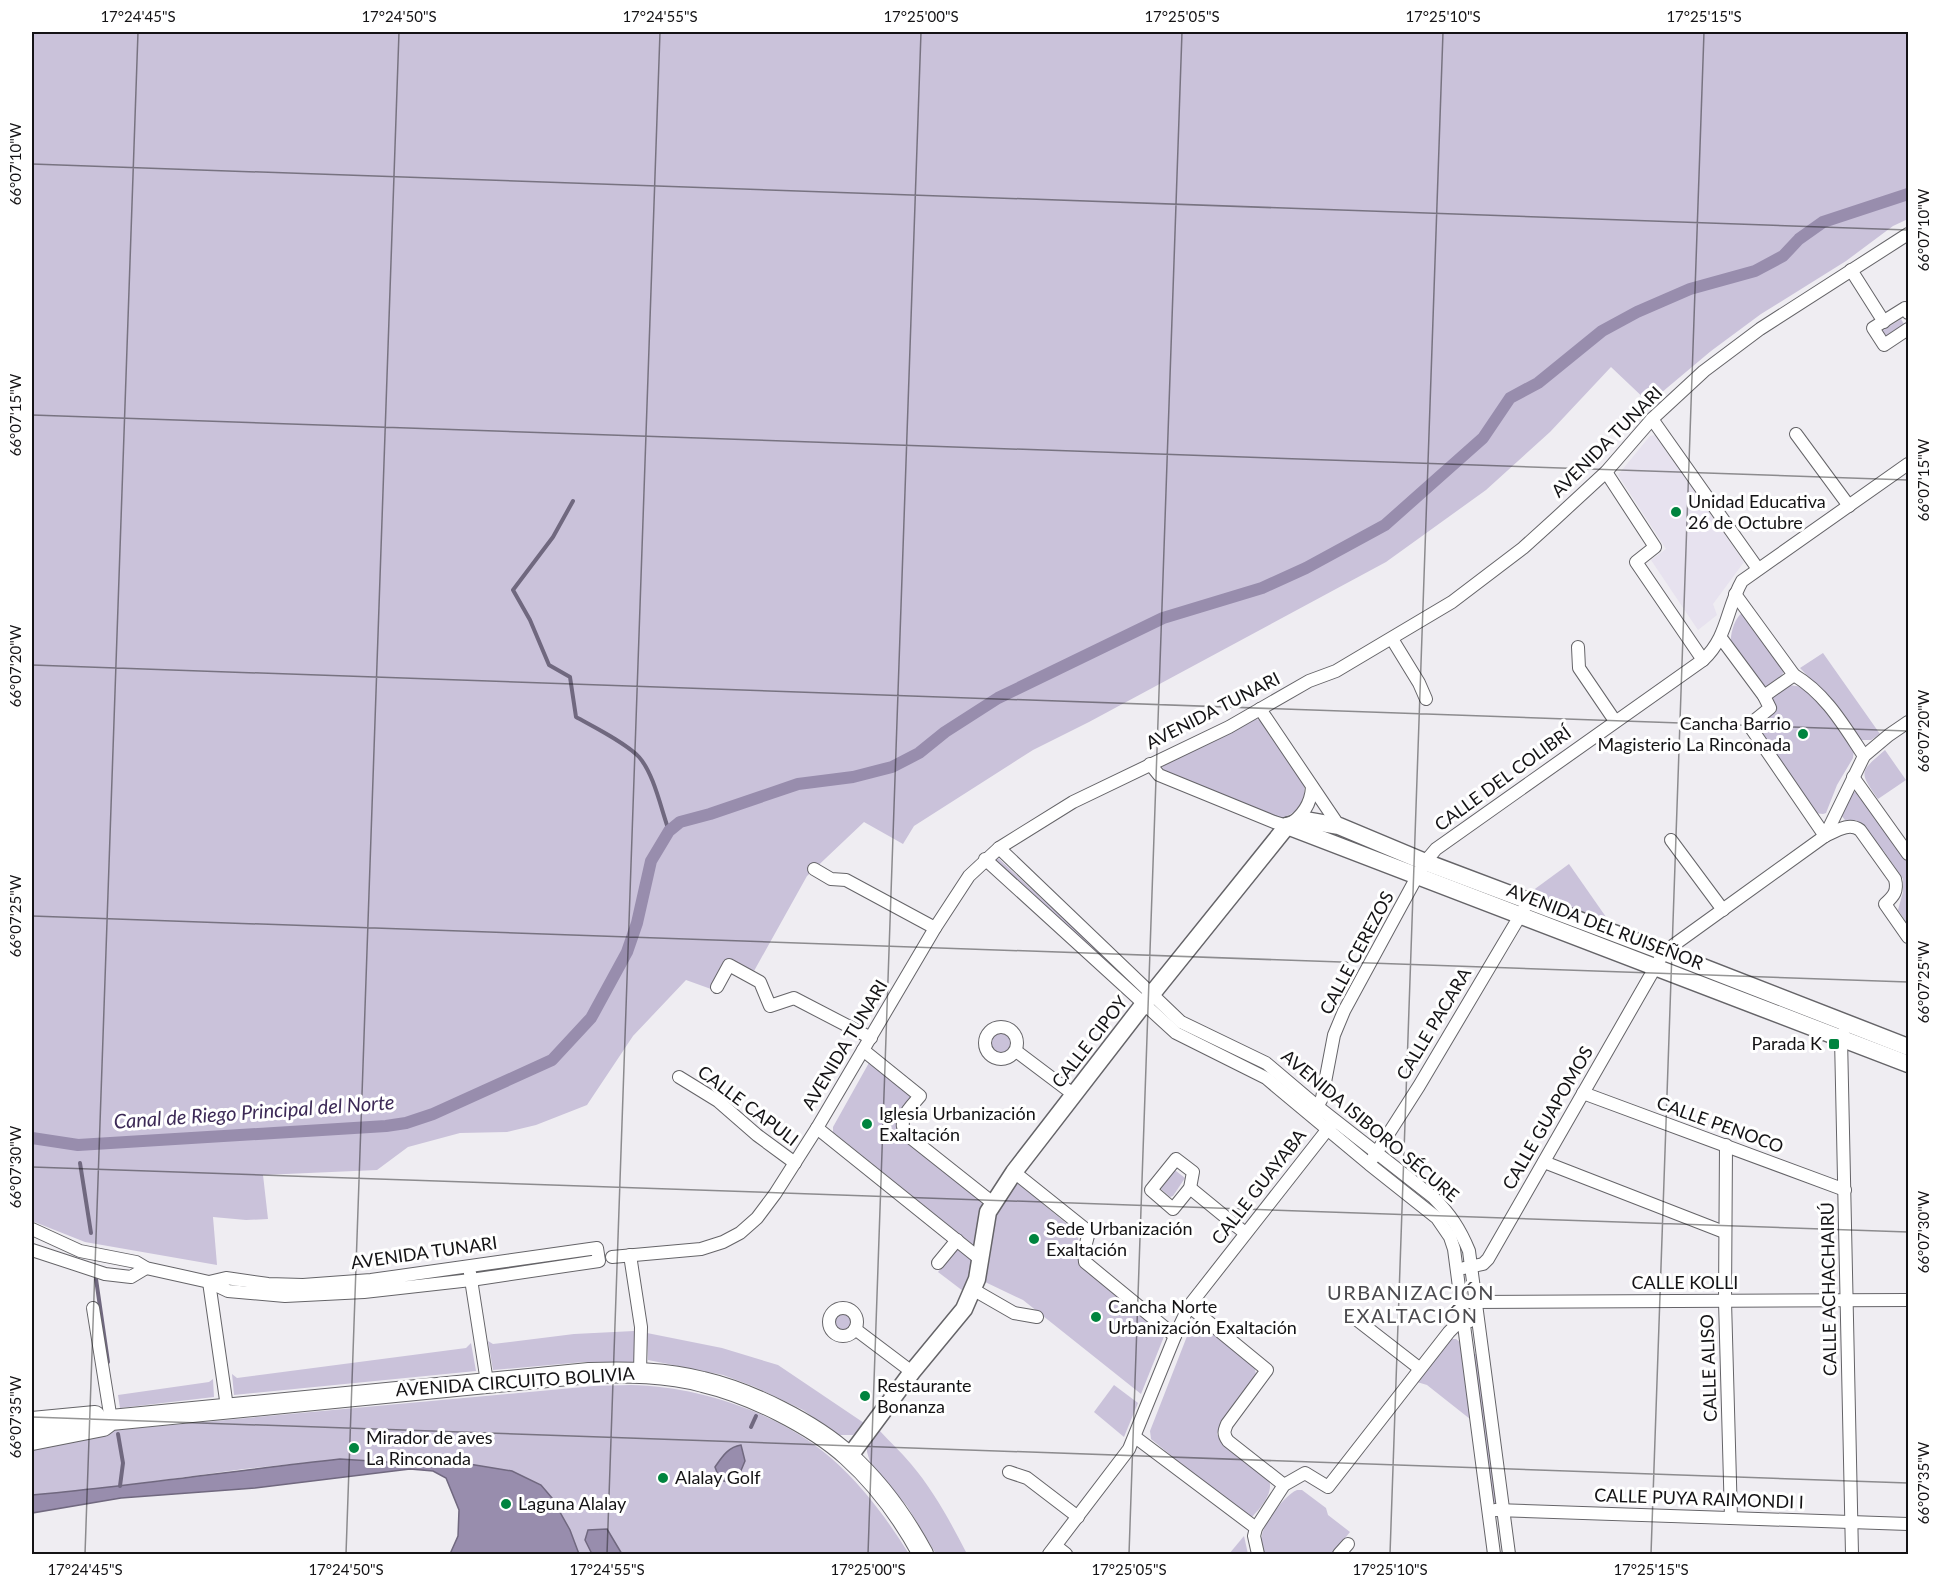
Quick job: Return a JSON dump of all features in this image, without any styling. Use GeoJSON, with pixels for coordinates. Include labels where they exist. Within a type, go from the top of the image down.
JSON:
{"type":"FeatureCollection","features":[{"type":"Feature","properties":{"kind":"main road","name":"AVENIDA DEL RUISEÑOR"},"geometry":{"type":"LineString","coordinates":[[1287,826],[1305,820],[1339,826],[1422,869]]}},
{"type":"Feature","properties":{"kind":"main road","name":"AVENIDA DEL RUISEÑOR"},"geometry":{"type":"LineString","coordinates":[[1287,826],[1422,869],[1659,959],[1843,1031],[1908,1064]]}},
{"type":"Feature","properties":{"kind":"main road","name":"CALLE CIPOY"},"geometry":{"type":"LineString","coordinates":[[849,1457],[912,1372],[964,1309],[974,1290],[986,1219],[993,1203],[1014,1172],[1073,1094],[1287,826]]}},
{"type":"Feature","properties":{"kind":"main road","name":"AVENIDA DEL RUISEÑOR"},"geometry":{"type":"LineString","coordinates":[[1843,1031],[1908,1047]]}},
{"type":"Feature","properties":{"kind":"main road","name":"AVENIDA CIRCUITO BOLIVIA"},"geometry":{"type":"LineString","coordinates":[[32,1440],[104,1426],[111,1420],[227,1407],[589,1373],[640,1372],[703,1382],[733,1391],[796,1420],[835,1445],[882,1493],[923,1554]]}},
{"type":"Feature","properties":{"kind":"main road","name":"AVENIDA CIRCUITO BOLIVIA"},"geometry":{"type":"LineString","coordinates":[[32,1422],[103,1414],[111,1420]]}},
{"type":"Feature","properties":{"kind":"street","name":"AVENIDA TUNARI"},"geometry":{"type":"LineString","coordinates":[[612,1257],[701,1249],[723,1242],[740,1233],[757,1218],[817,1128],[935,928],[969,876],[999,848],[1073,802],[1229,727],[1290,691],[1336,670],[1392,639],[1452,602],[1523,548],[1606,472],[1652,419],[1704,371],[1742,343],[1908,234]]}},
{"type":"Feature","properties":{"kind":"street"},"geometry":{"type":"LineString","coordinates":[[1851,270],[1884,322]]}},
{"type":"Feature","properties":{"kind":"street"},"geometry":{"type":"LineString","coordinates":[[1908,313],[1905,308],[1873,328],[1884,345],[1908,329]]}},
{"type":"Feature","properties":{"kind":"street"},"geometry":{"type":"LineString","coordinates":[[1652,419],[1758,570]]}},
{"type":"Feature","properties":{"kind":"street"},"geometry":{"type":"LineString","coordinates":[[1796,434],[1849,506]]}},
{"type":"Feature","properties":{"kind":"street","name":"CALLE DEL COLIBRÍ"},"geometry":{"type":"LineString","coordinates":[[1422,869],[1436,849],[1703,660],[1721,638],[1735,594],[1742,581],[1908,464]]}},
{"type":"Feature","properties":{"kind":"street"},"geometry":{"type":"LineString","coordinates":[[1606,472],[1655,548],[1636,562],[1703,660]]}},
{"type":"Feature","properties":{"kind":"street"},"geometry":{"type":"LineString","coordinates":[[1735,594],[1794,675],[1806,682],[1827,702],[1864,756]]}},
{"type":"Feature","properties":{"kind":"street"},"geometry":{"type":"LineString","coordinates":[[1721,638],[1764,696],[1770,708],[1749,725],[1825,836]]}},
{"type":"Feature","properties":{"kind":"street"},"geometry":{"type":"LineString","coordinates":[[1392,639],[1426,699]]}},
{"type":"Feature","properties":{"kind":"street"},"geometry":{"type":"LineString","coordinates":[[1578,647],[1579,668],[1615,721]]}},
{"type":"Feature","properties":{"kind":"street"},"geometry":{"type":"LineString","coordinates":[[1764,696],[1794,675]]}},
{"type":"Feature","properties":{"kind":"street"},"geometry":{"type":"LineString","coordinates":[[1260,709],[1339,826]]}},
{"type":"Feature","properties":{"kind":"street"},"geometry":{"type":"LineString","coordinates":[[1825,836],[1864,756],[1908,722]]}},
{"type":"Feature","properties":{"kind":"street","name":"AVENIDA DEL RUISEÑOR"},"geometry":{"type":"LineString","coordinates":[[1150,764],[1159,775],[1287,826]]}},
{"type":"Feature","properties":{"kind":"street"},"geometry":{"type":"LineString","coordinates":[[1853,777],[1908,854]]}},
{"type":"Feature","properties":{"kind":"street","name":"CALLE CIPOY"},"geometry":{"type":"LineString","coordinates":[[1287,826],[1297,820],[1307,807],[1312,787]]}},
{"type":"Feature","properties":{"kind":"street"},"geometry":{"type":"LineString","coordinates":[[1659,959],[1825,836],[1855,826],[1895,879],[1897,886],[1894,897],[1885,904],[1908,937]]}},
{"type":"Feature","properties":{"kind":"street"},"geometry":{"type":"LineString","coordinates":[[1671,840],[1723,910]]}},
{"type":"Feature","properties":{"kind":"street","name":"AVENIDA ISIBORO SÉCURE"},"geometry":{"type":"LineString","coordinates":[[999,848],[1148,1000]]}},
{"type":"Feature","properties":{"kind":"street","name":"AVENIDA ISIBORO SÉCURE"},"geometry":{"type":"LineString","coordinates":[[985,860],[1148,1000],[1181,1022],[1266,1062],[1369,1164],[1437,1218],[1450,1237],[1454,1249],[1462,1302],[1471,1321],[1509,1554]]}},
{"type":"Feature","properties":{"kind":"street"},"geometry":{"type":"LineString","coordinates":[[814,869],[831,879],[846,880],[935,928]]}},
{"type":"Feature","properties":{"kind":"street","name":"CALLE CEREZOS"},"geometry":{"type":"LineString","coordinates":[[1315,1112],[1322,1098],[1334,1035],[1344,1011],[1422,869]]}},
{"type":"Feature","properties":{"kind":"street","name":"CALLE PACARA"},"geometry":{"type":"LineString","coordinates":[[1369,1164],[1525,909]]}},
{"type":"Feature","properties":{"kind":"street","name":"CALLE GUAPOMOS"},"geometry":{"type":"LineString","coordinates":[[1457,1269],[1483,1264],[1488,1259],[1659,959]]}},
{"type":"Feature","properties":{"kind":"street"},"geometry":{"type":"LineString","coordinates":[[717,987],[729,964],[760,982],[770,1006],[794,998],[871,1038]]}},
{"type":"Feature","properties":{"kind":"street","name":"CALLE ACHACHAIRÚ"},"geometry":{"type":"LineString","coordinates":[[1843,1031],[1852,1554]]}},
{"type":"Feature","properties":{"kind":"street"},"geometry":{"type":"LineString","coordinates":[[863,1050],[920,1096],[903,1118],[902,1124],[906,1134],[993,1203]]}},
{"type":"Feature","properties":{"kind":"street"},"geometry":{"type":"LineString","coordinates":[[1016,1051],[1073,1094]]}},
{"type":"Feature","properties":{"kind":"street","name":"CALLE CAPULI"},"geometry":{"type":"LineString","coordinates":[[679,1077],[718,1101],[757,1135],[795,1163]]}},
{"type":"Feature","properties":{"kind":"street","name":"CALLE PENOCO"},"geometry":{"type":"LineString","coordinates":[[1583,1093],[1845,1190]]}},
{"type":"Feature","properties":{"kind":"street","name":"AVENIDA ISIBORO SÉCURE"},"geometry":{"type":"LineString","coordinates":[[1331,1125],[1377,1152],[1433,1197],[1450,1214],[1461,1230],[1469,1251],[1475,1302],[1471,1321],[1494,1554]]}},
{"type":"Feature","properties":{"kind":"street","name":"CALLE GUAYABA"},"geometry":{"type":"LineString","coordinates":[[1052,1550],[1129,1449],[1189,1306],[1331,1125]]}},
{"type":"Feature","properties":{"kind":"street"},"geometry":{"type":"LineString","coordinates":[[817,1128],[980,1259]]}},
{"type":"Feature","properties":{"kind":"street","name":"CALLE ALISO"},"geometry":{"type":"LineString","coordinates":[[1726,1145],[1724,1232],[1731,1518]]}},
{"type":"Feature","properties":{"kind":"street"},"geometry":{"type":"LineString","coordinates":[[1544,1162],[1724,1232]]}},
{"type":"Feature","properties":{"kind":"street"},"geometry":{"type":"LineString","coordinates":[[1014,1172],[1089,1232],[1084,1251],[1085,1262],[1175,1336]]}},
{"type":"Feature","properties":{"kind":"street"},"geometry":{"type":"LineString","coordinates":[[1190,1188],[1245,1233]]}},
{"type":"Feature","properties":{"kind":"street","name":"AVENIDA TUNARI"},"geometry":{"type":"LineString","coordinates":[[32,1229],[80,1251],[136,1262],[146,1268],[209,1282],[228,1291],[285,1296],[364,1292],[471,1280],[599,1261],[597,1248],[371,1280],[303,1285],[268,1284],[226,1278],[209,1282]]}},
{"type":"Feature","properties":{"kind":"street"},"geometry":{"type":"LineString","coordinates":[[938,1263],[957,1240]]}},
{"type":"Feature","properties":{"kind":"street","name":"AVENIDA TUNARI"},"geometry":{"type":"LineString","coordinates":[[32,1250],[105,1274],[131,1276],[146,1268]]}},
{"type":"Feature","properties":{"kind":"street"},"geometry":{"type":"LineString","coordinates":[[630,1255],[641,1327],[640,1372]]}},
{"type":"Feature","properties":{"kind":"street"},"geometry":{"type":"LineString","coordinates":[[469,1265],[487,1382]]}},
{"type":"Feature","properties":{"kind":"street"},"geometry":{"type":"LineString","coordinates":[[209,1282],[227,1407]]}},
{"type":"Feature","properties":{"kind":"street"},"geometry":{"type":"LineString","coordinates":[[974,1290],[1014,1313],[1037,1317]]}},
{"type":"Feature","properties":{"kind":"street","name":"CALLE KOLLI"},"geometry":{"type":"LineString","coordinates":[[1462,1302],[1908,1300]]}},
{"type":"Feature","properties":{"kind":"street"},"geometry":{"type":"LineString","coordinates":[[1189,1306],[1267,1370],[1227,1424],[1224,1436],[1284,1485]]}},
{"type":"Feature","properties":{"kind":"street"},"geometry":{"type":"LineString","coordinates":[[93,1308],[111,1420]]}},
{"type":"Feature","properties":{"kind":"street"},"geometry":{"type":"LineString","coordinates":[[1352,1316],[1419,1368]]}},
{"type":"Feature","properties":{"kind":"street"},"geometry":{"type":"LineString","coordinates":[[1258,1554],[1254,1536],[1256,1528],[1284,1485],[1305,1473],[1328,1487],[1449,1332],[1455,1326],[1471,1321]]}},
{"type":"Feature","properties":{"kind":"street"},"geometry":{"type":"LineString","coordinates":[[855,1329],[912,1372]]}},
{"type":"Feature","properties":{"kind":"street"},"geometry":{"type":"LineString","coordinates":[[1135,1437],[1256,1528]]}},
{"type":"Feature","properties":{"kind":"street"},"geometry":{"type":"LineString","coordinates":[[1009,1472],[1027,1478],[1078,1517]]}},
{"type":"Feature","properties":{"kind":"street","name":"CALLE PUYA RAIMONDI I"},"geometry":{"type":"LineString","coordinates":[[1488,1510],[1908,1524]]}},
{"type":"Feature","properties":{"kind":"street"},"geometry":{"type":"LineString","coordinates":[[1340,1554],[1348,1544]]}},
{"type":"Feature","properties":{"kind":"street"},"geometry":{"type":"LineString","coordinates":[[1052,1550],[1066,1554]]}},
{"type":"Feature","properties":{"kind":"shaded area"},"geometry":{"type":"Polygon","coordinates":[[[32,32],[1908,32],[1908,219],[1893,226],[1846,261],[1761,314],[1711,351],[1649,403],[1611,367],[1550,432],[1486,490],[1386,562],[1033,750],[914,826],[903,844],[864,822],[807,876],[754,971],[729,958],[711,989],[686,980],[633,1036],[587,1105],[536,1125],[507,1132],[460,1133],[408,1147],[377,1170],[263,1175],[268,1219],[213,1217],[217,1265],[85,1242],[32,1221],[32,32]]]}},
{"type":"Feature","properties":{"kind":"shaded area"},"geometry":{"type":"Polygon","coordinates":[[[1901,319],[1905,326],[1887,338],[1882,331],[1901,319]]]}},
{"type":"Feature","properties":{"kind":"shaded area","name":"Unidad Educativa 26 de Octubre"},"geometry":{"type":"Polygon","coordinates":[[[1655,435],[1744,562],[1713,604],[1717,615],[1698,630],[1651,560],[1666,549],[1618,475],[1650,436],[1655,435]]]}},
{"type":"Feature","properties":{"kind":"shaded area"},"geometry":{"type":"Polygon","coordinates":[[[1742,613],[1784,671],[1767,687],[1731,642],[1731,634],[1737,618],[1742,613]]]}},
{"type":"Feature","properties":{"kind":"shaded area"},"geometry":{"type":"Polygon","coordinates":[[[1823,653],[1880,734],[1871,740],[1860,740],[1832,701],[1800,668],[1823,653]]]}},
{"type":"Feature","properties":{"kind":"shaded area"},"geometry":{"type":"Polygon","coordinates":[[[1789,685],[1803,687],[1820,702],[1854,749],[1853,758],[1837,785],[1826,813],[1823,814],[1815,813],[1757,728],[1771,699],[1789,685]]]}},
{"type":"Feature","properties":{"kind":"shaded area"},"geometry":{"type":"Polygon","coordinates":[[[1256,719],[1261,720],[1304,783],[1304,797],[1294,812],[1289,815],[1276,819],[1162,770],[1163,763],[1256,719]]]}},
{"type":"Feature","properties":{"kind":"shaded area"},"geometry":{"type":"Polygon","coordinates":[[[1885,750],[1906,780],[1878,799],[1867,783],[1865,772],[1885,750]]]}},
{"type":"Feature","properties":{"kind":"shaded area"},"geometry":{"type":"Polygon","coordinates":[[[1854,792],[1908,863],[1908,925],[1898,910],[1903,892],[1903,879],[1860,823],[1856,820],[1845,820],[1841,815],[1850,793],[1854,792]]]}},
{"type":"Feature","properties":{"kind":"shaded area"},"geometry":{"type":"Polygon","coordinates":[[[997,857],[1145,995],[1143,998],[995,859],[997,857]]]}},
{"type":"Feature","properties":{"kind":"shaded area"},"geometry":{"type":"Polygon","coordinates":[[[1569,864],[1613,927],[1528,894],[1569,864]]]}},
{"type":"Feature","properties":{"kind":"shaded area"},"geometry":{"type":"Polygon","coordinates":[[[1001,1033],[1009,1036],[1012,1044],[1009,1052],[1001,1055],[993,1052],[990,1044],[993,1036],[1001,1033]]]}},
{"type":"Feature","properties":{"kind":"shaded area"},"geometry":{"type":"Polygon","coordinates":[[[870,1061],[913,1097],[897,1124],[900,1133],[987,1205],[976,1245],[833,1132],[833,1127],[870,1061]]]}},
{"type":"Feature","properties":{"kind":"shaded area"},"geometry":{"type":"Polygon","coordinates":[[[1173,1171],[1185,1178],[1170,1197],[1160,1187],[1173,1171]]]}},
{"type":"Feature","properties":{"kind":"shaded area"},"geometry":{"type":"Polygon","coordinates":[[[1015,1181],[1078,1233],[1079,1262],[1165,1334],[1141,1394],[1023,1300],[983,1281],[993,1219],[1015,1181]]]}},
{"type":"Feature","properties":{"kind":"shaded area"},"geometry":{"type":"Polygon","coordinates":[[[959,1249],[973,1260],[967,1294],[938,1272],[952,1253],[959,1249]]]}},
{"type":"Feature","properties":{"kind":"shaded area"},"geometry":{"type":"Polygon","coordinates":[[[592,1254],[593,1258],[482,1273],[481,1269],[592,1254]]]}},
{"type":"Feature","properties":{"kind":"shaded area"},"geometry":{"type":"Polygon","coordinates":[[[843,1314],[849,1317],[852,1323],[849,1329],[843,1332],[837,1329],[834,1323],[837,1317],[843,1314]]]}},
{"type":"Feature","properties":{"kind":"shaded area"},"geometry":{"type":"Polygon","coordinates":[[[1198,1322],[1255,1368],[1256,1376],[1222,1421],[1217,1434],[1221,1441],[1269,1480],[1268,1495],[1251,1518],[1246,1517],[1151,1439],[1150,1431],[1191,1326],[1198,1322]]]}},
{"type":"Feature","properties":{"kind":"shaded area"},"geometry":{"type":"Polygon","coordinates":[[[634,1331],[636,1362],[584,1362],[493,1370],[488,1341],[493,1344],[574,1334],[634,1331]]]}},
{"type":"Feature","properties":{"kind":"shaded area"},"geometry":{"type":"Polygon","coordinates":[[[647,1333],[722,1348],[778,1365],[867,1425],[853,1435],[839,1435],[803,1410],[755,1387],[723,1375],[648,1360],[647,1333]]]}},
{"type":"Feature","properties":{"kind":"shaded area"},"geometry":{"type":"Polygon","coordinates":[[[1451,1339],[1456,1339],[1461,1343],[1470,1419],[1427,1385],[1417,1382],[1451,1339]]]}},
{"type":"Feature","properties":{"kind":"shaded area"},"geometry":{"type":"Polygon","coordinates":[[[471,1343],[476,1371],[234,1395],[232,1374],[237,1378],[466,1348],[471,1343]]]}},
{"type":"Feature","properties":{"kind":"shaded area"},"geometry":{"type":"Polygon","coordinates":[[[1473,1354],[1477,1354],[1497,1504],[1493,1504],[1473,1354]]]}},
{"type":"Feature","properties":{"kind":"shaded area"},"geometry":{"type":"Polygon","coordinates":[[[213,1379],[214,1397],[120,1408],[118,1395],[209,1382],[213,1379]]]}},
{"type":"Feature","properties":{"kind":"shaded area"},"geometry":{"type":"Polygon","coordinates":[[[631,1385],[683,1390],[710,1397],[763,1415],[788,1428],[811,1442],[854,1480],[883,1516],[909,1554],[450,1554],[458,1536],[459,1510],[446,1478],[433,1471],[433,1465],[340,1459],[32,1495],[32,1446],[95,1432],[594,1386],[631,1385]]]}},
{"type":"Feature","properties":{"kind":"shaded area"},"geometry":{"type":"Polygon","coordinates":[[[1114,1385],[1138,1403],[1124,1437],[1094,1412],[1114,1385]]]}},
{"type":"Feature","properties":{"kind":"shaded area"},"geometry":{"type":"Polygon","coordinates":[[[879,1430],[927,1485],[967,1554],[936,1554],[907,1506],[871,1465],[867,1445],[879,1430]]]}},
{"type":"Feature","properties":{"kind":"shaded area"},"geometry":{"type":"Polygon","coordinates":[[[741,1445],[745,1461],[737,1480],[731,1483],[720,1480],[715,1467],[729,1450],[741,1445]]]}},
{"type":"Feature","properties":{"kind":"shaded area","name":"Laguna Alalay"},"geometry":{"type":"Polygon","coordinates":[[[340,1459],[433,1465],[469,1464],[512,1471],[541,1485],[552,1498],[570,1530],[579,1554],[450,1554],[458,1536],[459,1510],[446,1478],[433,1471],[410,1469],[255,1488],[121,1498],[32,1513],[32,1495],[340,1459]]]}},
{"type":"Feature","properties":{"kind":"shaded area"},"geometry":{"type":"Polygon","coordinates":[[[1297,1490],[1302,1490],[1326,1508],[1328,1515],[1350,1532],[1332,1554],[1264,1554],[1261,1540],[1267,1523],[1281,1503],[1297,1490]]]}},
{"type":"Feature","properties":{"kind":"shaded area"},"geometry":{"type":"Polygon","coordinates":[[[607,1529],[622,1554],[592,1554],[585,1540],[588,1530],[607,1529]]]}},
{"type":"Feature","properties":{"kind":"shaded area"},"geometry":{"type":"Polygon","coordinates":[[[1244,1536],[1248,1554],[1229,1554],[1244,1536]]]}},
{"type":"Feature","properties":{"kind":"waterway","name":"Canal de Riego Principal del Norte"},"geometry":{"type":"LineString","coordinates":[[32,1138],[78,1145],[386,1126],[406,1123],[433,1114],[552,1060],[591,1018],[627,952],[637,923],[651,861],[669,831],[680,822],[798,784],[853,777],[892,767],[919,753],[945,732],[998,698],[1163,618],[1262,588],[1306,568],[1385,525],[1483,438],[1510,398],[1538,383],[1602,331],[1637,312],[1690,289],[1755,271],[1783,256],[1799,239],[1823,222],[1908,194]]}},
{"type":"Feature","properties":{"kind":"waterway"},"geometry":{"type":"LineString","coordinates":[[573,501],[553,537],[513,590],[530,620],[549,665],[570,677],[576,717],[618,741],[639,757],[653,782],[669,831]]}},
{"type":"Feature","properties":{"kind":"waterway"},"geometry":{"type":"LineString","coordinates":[[80,1163],[91,1233]]}},
{"type":"Feature","properties":{"kind":"waterway"},"geometry":{"type":"LineString","coordinates":[[96,1279],[108,1362]]}},
{"type":"Feature","properties":{"kind":"waterway"},"geometry":{"type":"LineString","coordinates":[[751,1427],[756,1416]]}},
{"type":"Feature","properties":{"kind":"waterway"},"geometry":{"type":"LineString","coordinates":[[118,1434],[123,1463],[120,1486]]}},
{"type":"Feature","properties":{"kind":"place","name":"Unidad Educativa 26 de Octubre"},"geometry":{"type":"Point","coordinates":[1676,512]}},
{"type":"Feature","properties":{"kind":"place","name":"Cancha Barrio Magisterio La Rinconada"},"geometry":{"type":"Point","coordinates":[1803,734]}},
{"type":"Feature","properties":{"kind":"place","name":"Parada K"},"geometry":{"type":"Point","coordinates":[1834,1044]}},
{"type":"Feature","properties":{"kind":"place","name":"Iglesia Urbanización Exaltación"},"geometry":{"type":"Point","coordinates":[867,1124]}},
{"type":"Feature","properties":{"kind":"place","name":"Sede Urbanización Exaltación"},"geometry":{"type":"Point","coordinates":[1034,1239]}},
{"type":"Feature","properties":{"kind":"place","name":"Cancha Norte Urbanización Exaltación"},"geometry":{"type":"Point","coordinates":[1096,1317]}},
{"type":"Feature","properties":{"kind":"place","name":"Restaurante Bonanza"},"geometry":{"type":"Point","coordinates":[865,1396]}},
{"type":"Feature","properties":{"kind":"place","name":"Mirador de aves La Rinconada"},"geometry":{"type":"Point","coordinates":[354,1448]}},
{"type":"Feature","properties":{"kind":"place","name":"Alalay Golf"},"geometry":{"type":"Point","coordinates":[663,1478]}},
{"type":"Feature","properties":{"kind":"place","name":"Laguna Alalay"},"geometry":{"type":"Point","coordinates":[506,1504]}},
{"type":"Feature","properties":{"kind":"district","name":"URBANIZACIÓN EXALTACIÓN"},"geometry":{"type":"Point","coordinates":[1411,1304]}}]}
